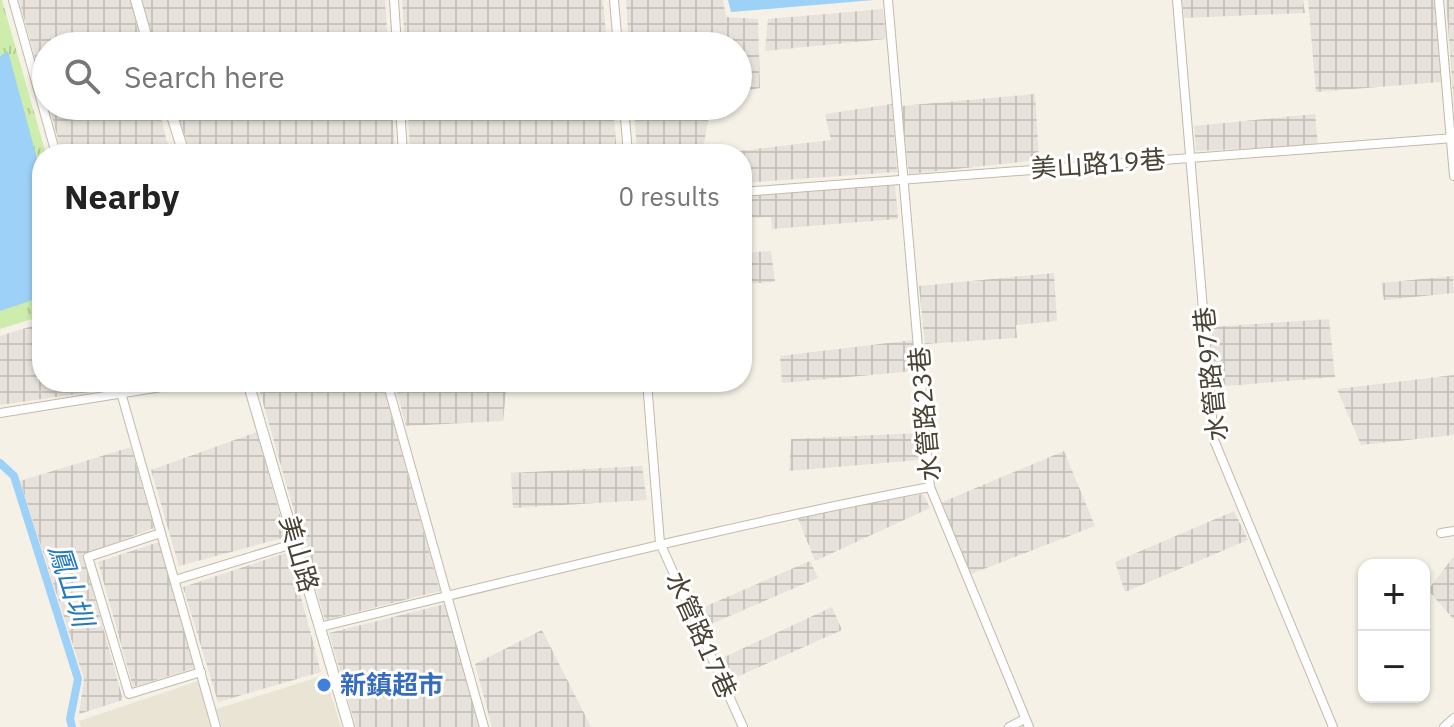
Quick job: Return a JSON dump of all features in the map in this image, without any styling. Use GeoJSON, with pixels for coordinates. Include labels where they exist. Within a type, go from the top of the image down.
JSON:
{"type":"FeatureCollection","features":[{"type":"Feature","properties":{"kind":"street"},"geometry":{"type":"LineString","coordinates":[[13,0],[32,68]]}},
{"type":"Feature","properties":{"kind":"street"},"geometry":{"type":"LineString","coordinates":[[136,0],[145,32]]}},
{"type":"Feature","properties":{"kind":"street"},"geometry":{"type":"LineString","coordinates":[[394,0],[396,32]]}},
{"type":"Feature","properties":{"kind":"street"},"geometry":{"type":"LineString","coordinates":[[614,0],[617,32]]}},
{"type":"Feature","properties":{"kind":"street","name":"水管路23巷"},"geometry":{"type":"LineString","coordinates":[[888,0],[930,487],[1027,723]]}},
{"type":"Feature","properties":{"kind":"street","name":"水管路97巷"},"geometry":{"type":"LineString","coordinates":[[1177,0],[1214,440],[1333,727]]}},
{"type":"Feature","properties":{"kind":"street"},"geometry":{"type":"LineString","coordinates":[[1439,0],[1454,176]]}},
{"type":"Feature","properties":{"kind":"street"},"geometry":{"type":"LineString","coordinates":[[47,120],[53,144]]}},
{"type":"Feature","properties":{"kind":"street"},"geometry":{"type":"LineString","coordinates":[[173,120],[181,144]]}},
{"type":"Feature","properties":{"kind":"street"},"geometry":{"type":"LineString","coordinates":[[401,120],[402,144]]}},
{"type":"Feature","properties":{"kind":"street"},"geometry":{"type":"LineString","coordinates":[[625,120],[627,144]]}},
{"type":"Feature","properties":{"kind":"street","name":"美山路19巷"},"geometry":{"type":"LineString","coordinates":[[752,191],[1453,138]]}},
{"type":"Feature","properties":{"kind":"street"},"geometry":{"type":"LineString","coordinates":[[0,413],[134,392]]}},
{"type":"Feature","properties":{"kind":"street","name":"美山路"},"geometry":{"type":"LineString","coordinates":[[251,392],[349,727]]}},
{"type":"Feature","properties":{"kind":"street"},"geometry":{"type":"LineString","coordinates":[[390,392],[484,727]]}},
{"type":"Feature","properties":{"kind":"street","name":"水管路17巷"},"geometry":{"type":"LineString","coordinates":[[648,392],[660,543],[740,725]]}},
{"type":"Feature","properties":{"kind":"street"},"geometry":{"type":"LineString","coordinates":[[122,394],[216,727]]}},
{"type":"Feature","properties":{"kind":"street"},"geometry":{"type":"LineString","coordinates":[[320,627],[660,543],[796,512],[930,487]]}},
{"type":"Feature","properties":{"kind":"street"},"geometry":{"type":"LineString","coordinates":[[1441,533],[1454,531]]}},
{"type":"Feature","properties":{"kind":"street"},"geometry":{"type":"LineString","coordinates":[[161,533],[88,557],[129,694],[201,672]]}},
{"type":"Feature","properties":{"kind":"street"},"geometry":{"type":"LineString","coordinates":[[175,580],[296,543]]}},
{"type":"Feature","properties":{"kind":"street"},"geometry":{"type":"LineString","coordinates":[[1444,727],[1454,718]]}},
{"type":"Feature","properties":{"kind":"street"},"geometry":{"type":"LineString","coordinates":[[1009,727],[1027,723]]}},
{"type":"Feature","properties":{"kind":"shaded area"},"geometry":{"type":"Polygon","coordinates":[[[19,0],[130,0],[138,32],[32,32],[32,47],[19,0]]]}},
{"type":"Feature","properties":{"kind":"shaded area"},"geometry":{"type":"Polygon","coordinates":[[[142,0],[385,0],[387,32],[151,32],[142,0]]]}},
{"type":"Feature","properties":{"kind":"shaded area"},"geometry":{"type":"Polygon","coordinates":[[[402,0],[603,0],[606,32],[404,32],[402,0]]]}},
{"type":"Feature","properties":{"kind":"shaded area"},"geometry":{"type":"Polygon","coordinates":[[[626,0],[723,0],[726,17],[758,19],[760,88],[752,89],[752,32],[628,32],[626,0]]]}},
{"type":"Feature","properties":{"kind":"shaded area"},"geometry":{"type":"Polygon","coordinates":[[[1182,0],[1303,0],[1305,13],[1184,18],[1182,0]]]}},
{"type":"Feature","properties":{"kind":"shaded area"},"geometry":{"type":"Polygon","coordinates":[[[1308,0],[1434,0],[1441,82],[1316,92],[1308,0]]]}},
{"type":"Feature","properties":{"kind":"shaded area"},"geometry":{"type":"Polygon","coordinates":[[[1446,0],[1454,0],[1454,107],[1446,0]]]}},
{"type":"Feature","properties":{"kind":"shaded area"},"geometry":{"type":"Polygon","coordinates":[[[883,9],[886,39],[765,51],[768,19],[883,9]]]}},
{"type":"Feature","properties":{"kind":"shaded area"},"geometry":{"type":"Polygon","coordinates":[[[1035,94],[1039,160],[909,174],[901,106],[1035,94]]]}},
{"type":"Feature","properties":{"kind":"shaded area"},"geometry":{"type":"Polygon","coordinates":[[[892,104],[897,172],[752,182],[752,150],[831,140],[825,114],[892,104]]]}},
{"type":"Feature","properties":{"kind":"shaded area"},"geometry":{"type":"Polygon","coordinates":[[[1315,114],[1318,145],[1196,151],[1194,126],[1315,114]]]}},
{"type":"Feature","properties":{"kind":"shaded area"},"geometry":{"type":"Polygon","coordinates":[[[53,120],[162,120],[168,144],[59,144],[53,120]]]}},
{"type":"Feature","properties":{"kind":"shaded area"},"geometry":{"type":"Polygon","coordinates":[[[180,120],[393,120],[394,144],[188,144],[180,120]]]}},
{"type":"Feature","properties":{"kind":"shaded area"},"geometry":{"type":"Polygon","coordinates":[[[409,120],[614,120],[616,144],[410,144],[409,120]]]}},
{"type":"Feature","properties":{"kind":"shaded area"},"geometry":{"type":"Polygon","coordinates":[[[635,120],[708,120],[704,144],[636,144],[635,120]]]}},
{"type":"Feature","properties":{"kind":"shaded area"},"geometry":{"type":"Polygon","coordinates":[[[895,184],[898,219],[772,229],[771,217],[752,218],[752,195],[895,184]]]}},
{"type":"Feature","properties":{"kind":"shaded area"},"geometry":{"type":"Polygon","coordinates":[[[771,251],[775,282],[752,283],[752,252],[771,251]]]}},
{"type":"Feature","properties":{"kind":"shaded area"},"geometry":{"type":"Polygon","coordinates":[[[1054,273],[1057,321],[1016,325],[1017,338],[925,344],[919,286],[1054,273]]]}},
{"type":"Feature","properties":{"kind":"shaded area"},"geometry":{"type":"Polygon","coordinates":[[[1453,276],[1454,293],[1384,300],[1381,283],[1453,276]]]}},
{"type":"Feature","properties":{"kind":"shaded area"},"geometry":{"type":"Polygon","coordinates":[[[1329,319],[1335,377],[1215,387],[1210,327],[1329,319]]]}},
{"type":"Feature","properties":{"kind":"shaded area"},"geometry":{"type":"Polygon","coordinates":[[[32,326],[32,392],[91,392],[0,405],[0,336],[32,326]]]}},
{"type":"Feature","properties":{"kind":"shaded area"},"geometry":{"type":"Polygon","coordinates":[[[913,340],[915,371],[782,383],[780,356],[913,340]]]}},
{"type":"Feature","properties":{"kind":"shaded area"},"geometry":{"type":"Polygon","coordinates":[[[1454,375],[1454,435],[1361,445],[1337,389],[1454,375]]]}},
{"type":"Feature","properties":{"kind":"shaded area"},"geometry":{"type":"Polygon","coordinates":[[[260,392],[385,392],[440,591],[325,620],[260,392]]]}},
{"type":"Feature","properties":{"kind":"shaded area"},"geometry":{"type":"Polygon","coordinates":[[[397,392],[506,392],[503,421],[406,426],[397,392]]]}},
{"type":"Feature","properties":{"kind":"shaded area"},"geometry":{"type":"Polygon","coordinates":[[[257,432],[286,537],[179,566],[151,470],[257,432]]]}},
{"type":"Feature","properties":{"kind":"shaded area"},"geometry":{"type":"Polygon","coordinates":[[[919,433],[919,460],[789,471],[791,439],[919,433]]]}},
{"type":"Feature","properties":{"kind":"shaded area"},"geometry":{"type":"Polygon","coordinates":[[[131,447],[154,528],[83,555],[123,700],[79,714],[84,679],[20,481],[131,447]]]}},
{"type":"Feature","properties":{"kind":"shaded area"},"geometry":{"type":"Polygon","coordinates":[[[1064,451],[1095,526],[971,574],[940,503],[1064,451]]]}},
{"type":"Feature","properties":{"kind":"shaded area"},"geometry":{"type":"Polygon","coordinates":[[[642,466],[647,500],[513,508],[511,473],[642,466]]]}},
{"type":"Feature","properties":{"kind":"shaded area"},"geometry":{"type":"Polygon","coordinates":[[[923,494],[930,508],[815,561],[797,516],[923,494]]]}},
{"type":"Feature","properties":{"kind":"shaded area"},"geometry":{"type":"Polygon","coordinates":[[[1234,511],[1248,540],[1125,592],[1115,562],[1234,511]]]}},
{"type":"Feature","properties":{"kind":"shaded area"},"geometry":{"type":"Polygon","coordinates":[[[159,542],[195,668],[133,687],[98,562],[159,542]]]}},
{"type":"Feature","properties":{"kind":"shaded area"},"geometry":{"type":"Polygon","coordinates":[[[289,552],[321,672],[218,702],[183,587],[289,552]]]}},
{"type":"Feature","properties":{"kind":"shaded area"},"geometry":{"type":"Polygon","coordinates":[[[1454,556],[1454,620],[1430,592],[1430,587],[1454,556]]]}},
{"type":"Feature","properties":{"kind":"shaded area"},"geometry":{"type":"Polygon","coordinates":[[[810,561],[818,578],[704,627],[695,611],[810,561]]]}},
{"type":"Feature","properties":{"kind":"shaded area"},"geometry":{"type":"Polygon","coordinates":[[[445,604],[479,727],[356,727],[329,633],[445,604]]]}},
{"type":"Feature","properties":{"kind":"shaded area"},"geometry":{"type":"Polygon","coordinates":[[[832,607],[842,630],[728,681],[718,660],[832,607]]]}},
{"type":"Feature","properties":{"kind":"shaded area"},"geometry":{"type":"Polygon","coordinates":[[[542,630],[591,727],[492,727],[475,664],[542,630]]]}},
{"type":"Feature","properties":{"kind":"shaded area"},"geometry":{"type":"Polygon","coordinates":[[[325,675],[341,727],[222,727],[216,709],[325,675]]]}},
{"type":"Feature","properties":{"kind":"shaded area"},"geometry":{"type":"Polygon","coordinates":[[[198,681],[211,727],[81,727],[79,721],[198,681]]]}},
{"type":"Feature","properties":{"kind":"green space"},"geometry":{"type":"Polygon","coordinates":[[[2,0],[32,105],[32,120],[36,120],[43,144],[32,144],[32,319],[0,329],[2,0]]]}},
{"type":"Feature","properties":{"kind":"water"},"geometry":{"type":"Polygon","coordinates":[[[728,0],[874,0],[731,12],[728,0]]]}},
{"type":"Feature","properties":{"kind":"water"},"geometry":{"type":"Polygon","coordinates":[[[8,51],[33,144],[32,300],[0,311],[0,56],[8,51]]]}},
{"type":"Feature","properties":{"kind":"waterway","name":"鳳山圳"},"geometry":{"type":"LineString","coordinates":[[0,463],[14,476],[78,679],[70,719],[72,727]]}},
{"type":"Feature","properties":{"kind":"place","name":"新鎮超市"},"geometry":{"type":"Point","coordinates":[324,685]}}]}
